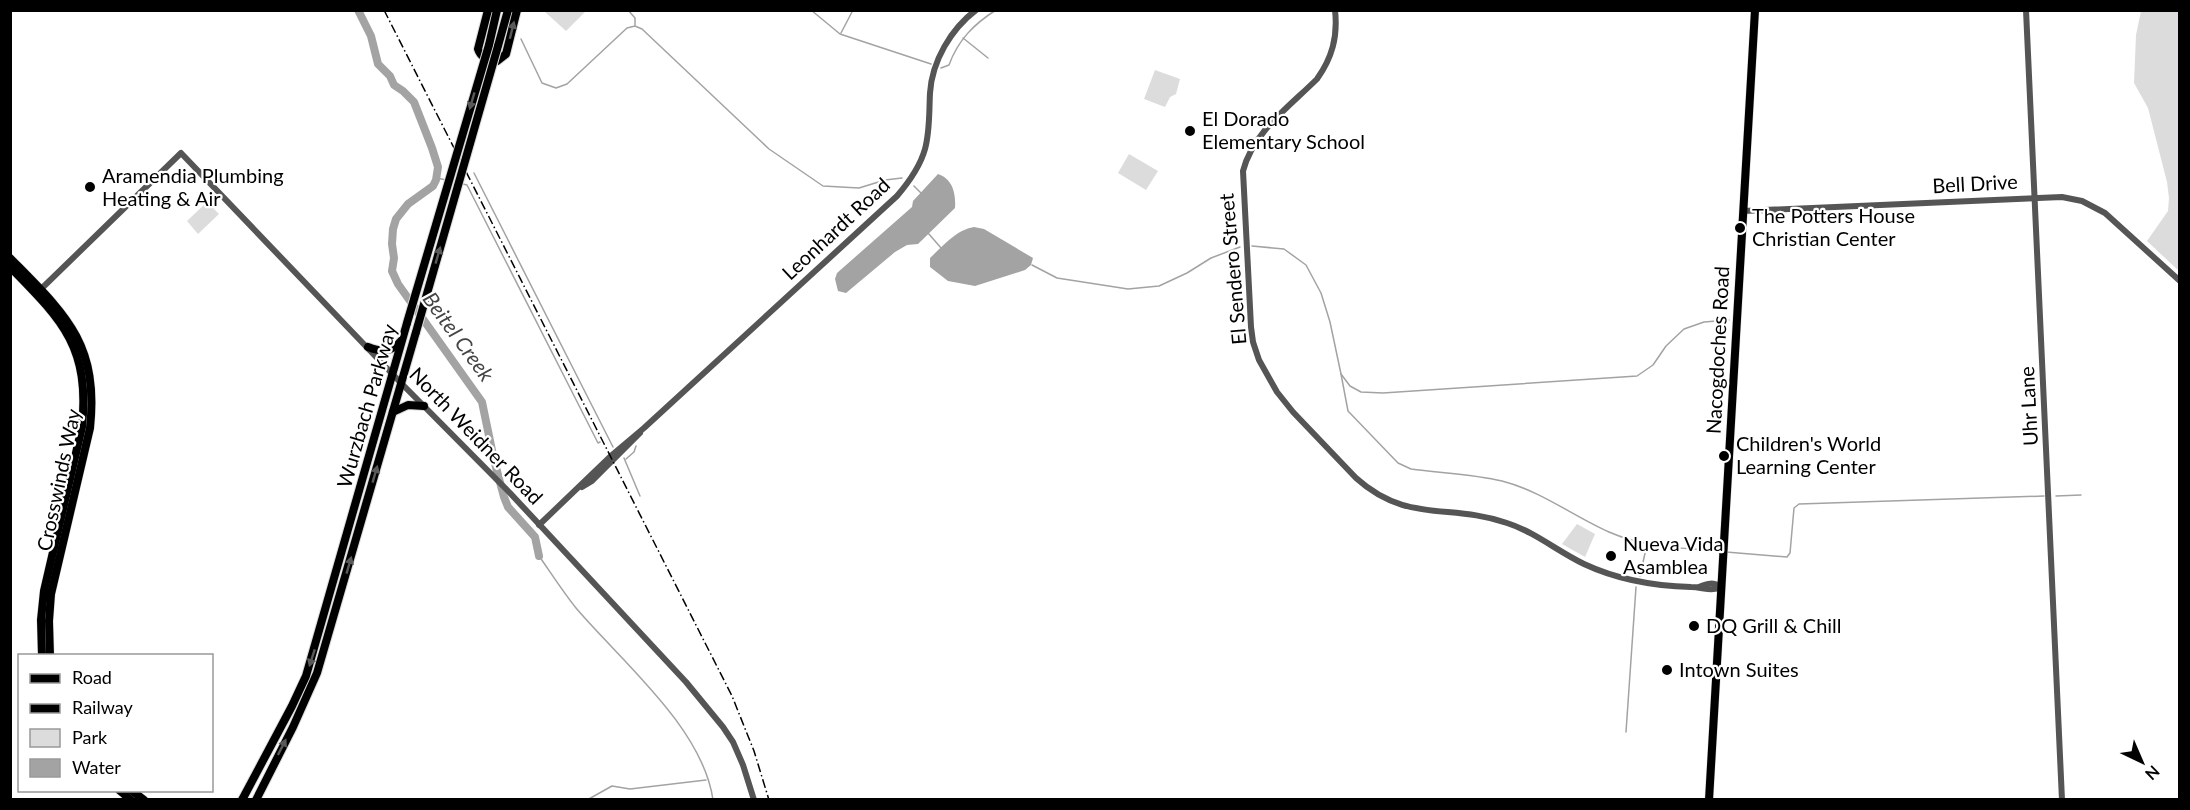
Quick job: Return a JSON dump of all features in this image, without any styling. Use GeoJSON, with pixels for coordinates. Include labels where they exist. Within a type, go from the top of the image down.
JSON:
{"type":"FeatureCollection","features":[{"type":"Feature","properties":{"kind":"highway"},"geometry":{"type":"LineString","coordinates":[[488,10],[478,49],[481,55],[489,60],[497,61],[506,54],[517,10]]}},
{"type":"Feature","properties":{"kind":"highway","name":"Wurzbach Parkway"},"geometry":{"type":"LineString","coordinates":[[256,800],[317,673],[416,332],[494,46],[497,10]]}},
{"type":"Feature","properties":{"kind":"highway","name":"Wurzbach Parkway"},"geometry":{"type":"LineString","coordinates":[[242,800],[306,676],[407,323],[494,46],[508,10]]}},
{"type":"Feature","properties":{"kind":"highway"},"geometry":{"type":"LineString","coordinates":[[368,347],[387,351],[395,348],[403,339]]}},
{"type":"Feature","properties":{"kind":"highway"},"geometry":{"type":"LineString","coordinates":[[393,413],[408,405],[424,406]]}},
{"type":"Feature","properties":{"kind":"main road","name":"Nacogdoches Road"},"geometry":{"type":"LineString","coordinates":[[1709,800],[1755,10]]}},
{"type":"Feature","properties":{"kind":"main road"},"geometry":{"type":"LineString","coordinates":[[10,258],[38,291]]}},
{"type":"Feature","properties":{"kind":"main road"},"geometry":{"type":"LineString","coordinates":[[10,267],[38,291]]}},
{"type":"Feature","properties":{"kind":"main road","name":"Crosswinds Way"},"geometry":{"type":"LineString","coordinates":[[38,291],[67,332],[87,379],[92,406],[90,428],[51,594],[50,654]]}},
{"type":"Feature","properties":{"kind":"main road","name":"Crosswinds Way"},"geometry":{"type":"LineString","coordinates":[[42,654],[42,600],[82,427],[87,379]]}},
{"type":"Feature","properties":{"kind":"street","name":"Leonhardt Road"},"geometry":{"type":"LineString","coordinates":[[539,525],[612,455],[906,186],[916,171],[925,149],[930,91],[937,63],[948,40],[976,10]]}},
{"type":"Feature","properties":{"kind":"street","name":"El Sendero Street"},"geometry":{"type":"LineString","coordinates":[[1335,10],[1335,41],[1323,71],[1261,134],[1249,152],[1243,171],[1253,342],[1269,380],[1293,412],[1356,478],[1390,502],[1411,508],[1504,522],[1530,533],[1583,564],[1632,580],[1667,586],[1699,587],[1706,583],[1715,583],[1722,587]]}},
{"type":"Feature","properties":{"kind":"street","name":"Uhr Lane"},"geometry":{"type":"LineString","coordinates":[[2026,10],[2062,800]]}},
{"type":"Feature","properties":{"kind":"street","name":"North Weidner Road"},"geometry":{"type":"LineString","coordinates":[[38,291],[181,153],[401,383],[510,493],[664,657],[733,742],[754,800]]}},
{"type":"Feature","properties":{"kind":"street","name":"Bell Drive"},"geometry":{"type":"LineString","coordinates":[[1743,211],[2062,197],[2082,201],[2097,208],[2121,226],[2180,281]]}},
{"type":"Feature","properties":{"kind":"green space"},"geometry":{"type":"Polygon","coordinates":[[[544,10],[586,11],[566,31],[544,10]]]}},
{"type":"Feature","properties":{"kind":"green space"},"geometry":{"type":"Polygon","coordinates":[[[2141,11],[2179,11],[2179,271],[2147,241],[2168,211],[2169,198],[2148,108],[2134,83],[2136,35],[2141,11]]]}},
{"type":"Feature","properties":{"kind":"green space"},"geometry":{"type":"Polygon","coordinates":[[[1155,70],[1180,79],[1176,94],[1170,97],[1165,107],[1144,99],[1155,70]]]}},
{"type":"Feature","properties":{"kind":"green space"},"geometry":{"type":"Polygon","coordinates":[[[1129,154],[1158,171],[1146,190],[1118,173],[1129,154]]]}},
{"type":"Feature","properties":{"kind":"green space"},"geometry":{"type":"Polygon","coordinates":[[[207,202],[219,214],[198,234],[187,221],[207,202]]]}},
{"type":"Feature","properties":{"kind":"green space"},"geometry":{"type":"Polygon","coordinates":[[[1577,524],[1595,534],[1585,557],[1562,544],[1577,524]]]}},
{"type":"Feature","properties":{"kind":"water"},"geometry":{"type":"Polygon","coordinates":[[[938,174],[947,179],[953,188],[955,208],[918,244],[907,245],[895,252],[846,293],[838,291],[835,279],[837,273],[912,207],[913,201],[938,174]]]}},
{"type":"Feature","properties":{"kind":"water"},"geometry":{"type":"Polygon","coordinates":[[[974,227],[984,229],[1033,258],[1031,265],[1025,270],[975,286],[948,281],[930,267],[930,258],[945,244],[961,231],[974,227]]]}},
{"type":"Feature","properties":{"kind":"waterway","name":"Beitel Creek"},"geometry":{"type":"LineString","coordinates":[[358,10],[371,36],[378,64],[390,76],[394,85],[414,102],[438,167],[433,186],[408,204],[396,219],[393,229],[392,271],[398,284],[482,402],[504,497],[508,507],[535,537],[539,556]]}},
{"type":"Feature","properties":{"kind":"waterway"},"geometry":{"type":"LineString","coordinates":[[628,10],[635,18],[635,25]]}},
{"type":"Feature","properties":{"kind":"waterway"},"geometry":{"type":"LineString","coordinates":[[811,10],[840,34],[931,64]]}},
{"type":"Feature","properties":{"kind":"waterway"},"geometry":{"type":"LineString","coordinates":[[841,33],[853,10]]}},
{"type":"Feature","properties":{"kind":"waterway"},"geometry":{"type":"LineString","coordinates":[[941,68],[949,65],[957,48],[968,33],[996,10]]}},
{"type":"Feature","properties":{"kind":"waterway"},"geometry":{"type":"LineString","coordinates":[[521,39],[542,83],[556,88],[567,84],[627,28],[635,26],[642,29],[769,149],[823,186],[859,188],[885,180],[902,178]]}},
{"type":"Feature","properties":{"kind":"waterway"},"geometry":{"type":"LineString","coordinates":[[963,38],[988,58]]}},
{"type":"Feature","properties":{"kind":"waterway"},"geometry":{"type":"LineString","coordinates":[[474,173],[613,447]]}},
{"type":"Feature","properties":{"kind":"waterway"},"geometry":{"type":"LineString","coordinates":[[437,178],[446,180]]}},
{"type":"Feature","properties":{"kind":"waterway"},"geometry":{"type":"LineString","coordinates":[[463,184],[467,185],[598,443],[600,442]]}},
{"type":"Feature","properties":{"kind":"waterway"},"geometry":{"type":"LineString","coordinates":[[914,186],[921,193]]}},
{"type":"Feature","properties":{"kind":"waterway"},"geometry":{"type":"LineString","coordinates":[[928,233],[942,249]]}},
{"type":"Feature","properties":{"kind":"waterway"},"geometry":{"type":"LineString","coordinates":[[1252,246],[1284,249],[1306,265],[1321,293],[1341,374],[1350,386],[1361,392],[1383,393],[1637,376],[1653,365],[1666,346],[1684,329],[1704,322],[1729,320]]}},
{"type":"Feature","properties":{"kind":"waterway"},"geometry":{"type":"LineString","coordinates":[[1032,265],[1057,278],[1128,289],[1159,286],[1187,273],[1211,258],[1240,247]]}},
{"type":"Feature","properties":{"kind":"waterway"},"geometry":{"type":"LineString","coordinates":[[1341,374],[1348,411],[1398,463],[1411,469],[1480,477],[1516,485],[1544,497],[1596,526],[1636,541],[1721,551]]}},
{"type":"Feature","properties":{"kind":"waterway"},"geometry":{"type":"LineString","coordinates":[[626,459],[634,452],[636,446]]}},
{"type":"Feature","properties":{"kind":"waterway"},"geometry":{"type":"LineString","coordinates":[[624,458],[640,496]]}},
{"type":"Feature","properties":{"kind":"waterway"},"geometry":{"type":"LineString","coordinates":[[2056,496],[2081,495]]}},
{"type":"Feature","properties":{"kind":"waterway"},"geometry":{"type":"LineString","coordinates":[[1726,552],[1787,557],[1790,553],[1794,508],[1799,504],[2044,496]]}},
{"type":"Feature","properties":{"kind":"waterway"},"geometry":{"type":"LineString","coordinates":[[1640,576],[1647,544]]}},
{"type":"Feature","properties":{"kind":"waterway","name":"Beitel Creek"},"geometry":{"type":"LineString","coordinates":[[539,556],[576,608],[658,697],[677,722],[694,747],[706,773],[713,800]]}},
{"type":"Feature","properties":{"kind":"waterway"},"geometry":{"type":"LineString","coordinates":[[1626,732],[1636,587]]}},
{"type":"Feature","properties":{"kind":"waterway"},"geometry":{"type":"LineString","coordinates":[[587,800],[612,786],[630,789],[706,780]]}},
{"type":"Feature","properties":{"kind":"railway"},"geometry":{"type":"LineString","coordinates":[[384,10],[732,696],[754,751],[769,800]]}},
{"type":"Feature","properties":{"kind":"place","name":"El Dorado Elementary School"},"geometry":{"type":"Point","coordinates":[1190,131]}},
{"type":"Feature","properties":{"kind":"place","name":"Aramendia Plumbing Heating & Air"},"geometry":{"type":"Point","coordinates":[90,187]}},
{"type":"Feature","properties":{"kind":"place","name":"The Potters House Christian Center"},"geometry":{"type":"Point","coordinates":[1740,228]}},
{"type":"Feature","properties":{"kind":"place","name":"Children's World Learning Center"},"geometry":{"type":"Point","coordinates":[1724,456]}},
{"type":"Feature","properties":{"kind":"place","name":"Nueva Vida Asamblea"},"geometry":{"type":"Point","coordinates":[1611,556]}},
{"type":"Feature","properties":{"kind":"place","name":"DQ Grill & Chill"},"geometry":{"type":"Point","coordinates":[1694,626]}},
{"type":"Feature","properties":{"kind":"place","name":"Intown Suites"},"geometry":{"type":"Point","coordinates":[1667,670]}}]}
